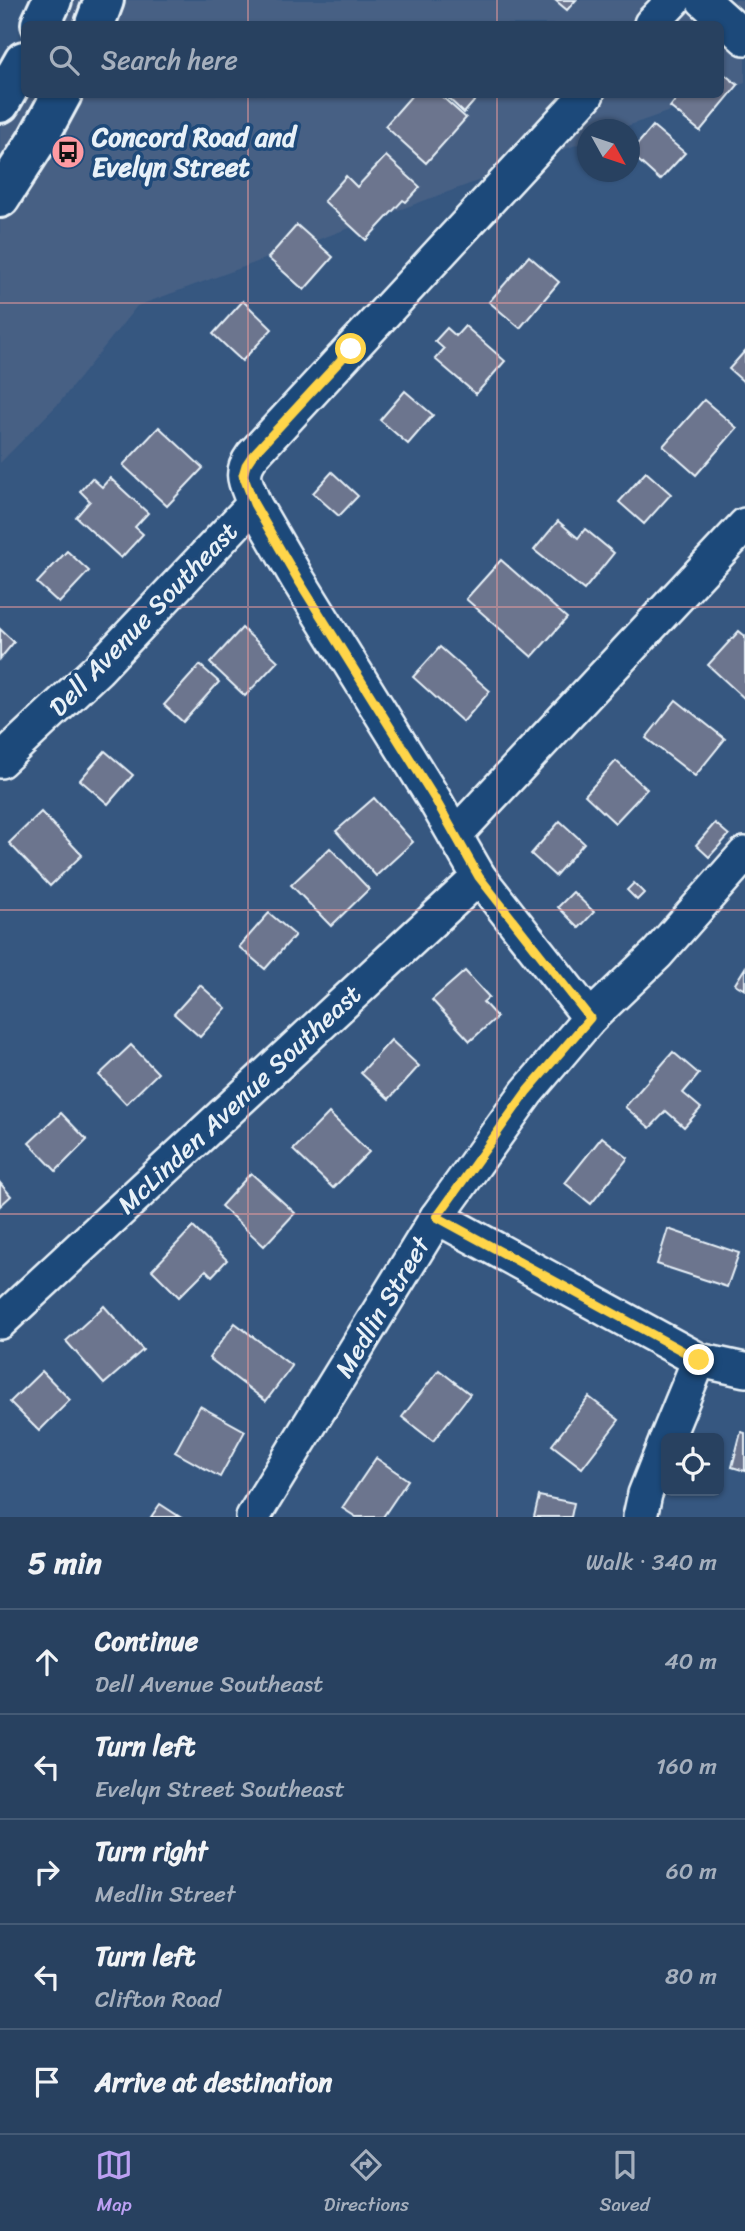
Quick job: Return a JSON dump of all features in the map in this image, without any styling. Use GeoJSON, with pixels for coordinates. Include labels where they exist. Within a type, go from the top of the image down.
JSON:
{"type":"FeatureCollection","features":[{"type":"Feature","properties":{"kind":"main road"},"geometry":{"type":"LineString","coordinates":[[42,21],[52,0]]}},
{"type":"Feature","properties":{"kind":"main road"},"geometry":{"type":"LineString","coordinates":[[96,21],[104,0]]}},
{"type":"Feature","properties":{"kind":"main road"},"geometry":{"type":"LineString","coordinates":[[0,103],[21,66]]}},
{"type":"Feature","properties":{"kind":"main road"},"geometry":{"type":"LineString","coordinates":[[0,198],[36,142],[60,98]]}},
{"type":"Feature","properties":{"kind":"street"},"geometry":{"type":"LineString","coordinates":[[654,21],[674,0]]}},
{"type":"Feature","properties":{"kind":"street"},"geometry":{"type":"LineString","coordinates":[[703,0],[745,38]]}},
{"type":"Feature","properties":{"kind":"street","name":"Dell Avenue Southeast"},"geometry":{"type":"LineString","coordinates":[[0,761],[98,669],[254,504],[243,475],[252,456],[583,98]]}},
{"type":"Feature","properties":{"kind":"street"},"geometry":{"type":"LineString","coordinates":[[254,504],[479,877],[590,1018]]}},
{"type":"Feature","properties":{"kind":"street"},"geometry":{"type":"LineString","coordinates":[[455,835],[745,525]]}},
{"type":"Feature","properties":{"kind":"street","name":"Medlin Street"},"geometry":{"type":"LineString","coordinates":[[253,1517],[437,1217],[527,1091],[590,1018],[738,871]]}},
{"type":"Feature","properties":{"kind":"street","name":"McLinden Avenue Southeast"},"geometry":{"type":"LineString","coordinates":[[0,1322],[479,877]]}},
{"type":"Feature","properties":{"kind":"street"},"geometry":{"type":"LineString","coordinates":[[437,1217],[699,1360],[745,1370]]}},
{"type":"Feature","properties":{"kind":"street"},"geometry":{"type":"LineString","coordinates":[[669,1433],[699,1360]]}},
{"type":"Feature","properties":{"kind":"street"},"geometry":{"type":"LineString","coordinates":[[640,1517],[645,1494],[661,1454]]}},
{"type":"Feature","properties":{"kind":"shaded area"},"geometry":{"type":"Polygon","coordinates":[[[53,0],[745,0],[745,83],[724,91],[724,21],[45,21],[53,0]]]}},
{"type":"Feature","properties":{"kind":"shaded area"},"geometry":{"type":"Polygon","coordinates":[[[21,94],[21,98],[707,98],[640,122],[640,119],[577,119],[577,145],[137,306],[60,402],[0,463],[0,97],[21,94]]]}},
{"type":"Feature","properties":{"kind":"building"},"geometry":{"type":"Polygon","coordinates":[[[555,0],[576,0],[567,10],[555,0]]]}},
{"type":"Feature","properties":{"kind":"building"},"geometry":{"type":"Polygon","coordinates":[[[724,74],[738,85],[700,131],[670,107],[677,98],[724,98],[724,74]]]}},
{"type":"Feature","properties":{"kind":"building"},"geometry":{"type":"Polygon","coordinates":[[[410,98],[444,98],[466,118],[426,163],[385,126],[410,98]]]}},
{"type":"Feature","properties":{"kind":"building"},"geometry":{"type":"Polygon","coordinates":[[[448,98],[476,99],[464,113],[448,98]]]}},
{"type":"Feature","properties":{"kind":"building"},"geometry":{"type":"Polygon","coordinates":[[[653,126],[685,153],[660,180],[640,162],[640,141],[653,126]]]}},
{"type":"Feature","properties":{"kind":"building"},"geometry":{"type":"Polygon","coordinates":[[[386,156],[420,187],[406,202],[403,200],[366,240],[324,201],[346,176],[357,187],[386,156]]]}},
{"type":"Feature","properties":{"kind":"building"},"geometry":{"type":"Polygon","coordinates":[[[297,225],[333,257],[304,290],[268,258],[297,225]]]}},
{"type":"Feature","properties":{"kind":"building"},"geometry":{"type":"Polygon","coordinates":[[[529,256],[559,282],[520,328],[489,302],[529,256]]]}},
{"type":"Feature","properties":{"kind":"building"},"geometry":{"type":"Polygon","coordinates":[[[243,301],[272,329],[242,361],[213,334],[243,301]]]}},
{"type":"Feature","properties":{"kind":"building"},"geometry":{"type":"Polygon","coordinates":[[[465,326],[505,361],[476,394],[435,359],[444,349],[435,341],[447,328],[456,336],[465,326]]]}},
{"type":"Feature","properties":{"kind":"building"},"geometry":{"type":"Polygon","coordinates":[[[745,351],[745,383],[729,369],[745,351]]]}},
{"type":"Feature","properties":{"kind":"building"},"geometry":{"type":"Polygon","coordinates":[[[405,391],[433,415],[408,444],[380,420],[405,391]]]}},
{"type":"Feature","properties":{"kind":"building"},"geometry":{"type":"Polygon","coordinates":[[[704,400],[737,428],[696,475],[663,446],[704,400]]]}},
{"type":"Feature","properties":{"kind":"building"},"geometry":{"type":"Polygon","coordinates":[[[159,427],[203,468],[167,506],[123,465],[159,427]]]}},
{"type":"Feature","properties":{"kind":"building"},"geometry":{"type":"Polygon","coordinates":[[[332,472],[358,496],[339,516],[313,493],[332,472]]]}},
{"type":"Feature","properties":{"kind":"building"},"geometry":{"type":"Polygon","coordinates":[[[646,472],[671,494],[644,524],[619,502],[646,472]]]}},
{"type":"Feature","properties":{"kind":"building"},"geometry":{"type":"Polygon","coordinates":[[[92,478],[102,487],[110,478],[148,513],[135,527],[143,534],[121,558],[76,517],[90,501],[80,491],[92,478]]]}},
{"type":"Feature","properties":{"kind":"building"},"geometry":{"type":"Polygon","coordinates":[[[558,521],[578,538],[585,529],[614,553],[584,590],[534,550],[558,521]]]}},
{"type":"Feature","properties":{"kind":"building"},"geometry":{"type":"Polygon","coordinates":[[[67,551],[89,571],[59,603],[37,583],[67,551]]]}},
{"type":"Feature","properties":{"kind":"building"},"geometry":{"type":"Polygon","coordinates":[[[501,560],[567,618],[532,657],[466,599],[501,560]]]}},
{"type":"Feature","properties":{"kind":"building"},"geometry":{"type":"Polygon","coordinates":[[[242,628],[278,661],[245,696],[210,663],[242,628]]]}},
{"type":"Feature","properties":{"kind":"building"},"geometry":{"type":"Polygon","coordinates":[[[0,629],[14,642],[0,659],[0,629]]]}},
{"type":"Feature","properties":{"kind":"building"},"geometry":{"type":"Polygon","coordinates":[[[739,631],[745,636],[745,699],[708,665],[739,631]]]}},
{"type":"Feature","properties":{"kind":"building"},"geometry":{"type":"Polygon","coordinates":[[[440,647],[490,691],[463,722],[413,677],[440,647]]]}},
{"type":"Feature","properties":{"kind":"building"},"geometry":{"type":"Polygon","coordinates":[[[200,665],[219,682],[183,722],[164,705],[200,665]]]}},
{"type":"Feature","properties":{"kind":"building"},"geometry":{"type":"Polygon","coordinates":[[[676,700],[725,739],[695,776],[646,738],[676,700]]]}},
{"type":"Feature","properties":{"kind":"building"},"geometry":{"type":"Polygon","coordinates":[[[105,751],[133,775],[108,804],[80,780],[105,751]]]}},
{"type":"Feature","properties":{"kind":"building"},"geometry":{"type":"Polygon","coordinates":[[[616,761],[647,789],[615,823],[585,795],[616,761]]]}},
{"type":"Feature","properties":{"kind":"building"},"geometry":{"type":"Polygon","coordinates":[[[374,798],[413,842],[376,876],[336,831],[374,798]]]}},
{"type":"Feature","properties":{"kind":"building"},"geometry":{"type":"Polygon","coordinates":[[[41,812],[82,855],[50,886],[9,843],[41,812]]]}},
{"type":"Feature","properties":{"kind":"building"},"geometry":{"type":"Polygon","coordinates":[[[560,821],[584,843],[555,876],[531,854],[560,821]]]}},
{"type":"Feature","properties":{"kind":"building"},"geometry":{"type":"Polygon","coordinates":[[[715,823],[729,835],[709,857],[696,845],[715,823]]]}},
{"type":"Feature","properties":{"kind":"building"},"geometry":{"type":"Polygon","coordinates":[[[330,848],[369,889],[331,926],[291,885],[330,848]]]}},
{"type":"Feature","properties":{"kind":"building"},"geometry":{"type":"Polygon","coordinates":[[[634,883],[644,893],[637,900],[627,890],[634,883]]]}},
{"type":"Feature","properties":{"kind":"building"},"geometry":{"type":"Polygon","coordinates":[[[573,892],[594,912],[579,928],[558,907],[573,892]]]}},
{"type":"Feature","properties":{"kind":"building"},"geometry":{"type":"Polygon","coordinates":[[[269,913],[295,935],[265,969],[239,947],[269,913]]]}},
{"type":"Feature","properties":{"kind":"building"},"geometry":{"type":"Polygon","coordinates":[[[745,968],[745,990],[735,984],[745,968]]]}},
{"type":"Feature","properties":{"kind":"building"},"geometry":{"type":"Polygon","coordinates":[[[465,971],[489,997],[483,1002],[497,1017],[470,1041],[432,1000],[465,971]]]}},
{"type":"Feature","properties":{"kind":"building"},"geometry":{"type":"Polygon","coordinates":[[[200,985],[226,1008],[200,1037],[174,1014],[200,985]]]}},
{"type":"Feature","properties":{"kind":"building"},"geometry":{"type":"Polygon","coordinates":[[[391,1040],[419,1066],[389,1099],[361,1073],[391,1040]]]}},
{"type":"Feature","properties":{"kind":"building"},"geometry":{"type":"Polygon","coordinates":[[[131,1045],[158,1073],[126,1104],[99,1075],[131,1045]]]}},
{"type":"Feature","properties":{"kind":"building"},"geometry":{"type":"Polygon","coordinates":[[[673,1052],[699,1074],[683,1093],[701,1108],[684,1127],[666,1111],[650,1128],[625,1107],[673,1052]]]}},
{"type":"Feature","properties":{"kind":"building"},"geometry":{"type":"Polygon","coordinates":[[[61,1113],[87,1140],[56,1171],[29,1143],[61,1113]]]}},
{"type":"Feature","properties":{"kind":"building"},"geometry":{"type":"Polygon","coordinates":[[[329,1113],[369,1152],[333,1188],[293,1150],[329,1113]]]}},
{"type":"Feature","properties":{"kind":"building"},"geometry":{"type":"Polygon","coordinates":[[[602,1137],[628,1158],[591,1204],[565,1183],[602,1137]]]}},
{"type":"Feature","properties":{"kind":"building"},"geometry":{"type":"Polygon","coordinates":[[[251,1173],[295,1213],[264,1246],[221,1206],[251,1173]]]}},
{"type":"Feature","properties":{"kind":"building"},"geometry":{"type":"Polygon","coordinates":[[[0,1183],[11,1196],[0,1206],[0,1183]]]}},
{"type":"Feature","properties":{"kind":"building"},"geometry":{"type":"Polygon","coordinates":[[[193,1227],[227,1260],[212,1276],[206,1270],[179,1297],[152,1270],[193,1227]]]}},
{"type":"Feature","properties":{"kind":"building"},"geometry":{"type":"Polygon","coordinates":[[[668,1229],[739,1253],[727,1287],[657,1264],[668,1229]]]}},
{"type":"Feature","properties":{"kind":"building"},"geometry":{"type":"Polygon","coordinates":[[[104,1306],[143,1350],[104,1384],[66,1341],[104,1306]]]}},
{"type":"Feature","properties":{"kind":"building"},"geometry":{"type":"Polygon","coordinates":[[[235,1323],[292,1366],[266,1401],[209,1358],[235,1323]]]}},
{"type":"Feature","properties":{"kind":"building"},"geometry":{"type":"Polygon","coordinates":[[[439,1370],[470,1394],[433,1441],[402,1417],[439,1370]]]}},
{"type":"Feature","properties":{"kind":"building"},"geometry":{"type":"Polygon","coordinates":[[[42,1371],[70,1400],[39,1431],[10,1402],[42,1371]]]}},
{"type":"Feature","properties":{"kind":"building"},"geometry":{"type":"Polygon","coordinates":[[[589,1397],[619,1420],[582,1468],[552,1445],[589,1397]]]}},
{"type":"Feature","properties":{"kind":"building"},"geometry":{"type":"Polygon","coordinates":[[[200,1406],[245,1431],[220,1477],[175,1452],[200,1406]]]}},
{"type":"Feature","properties":{"kind":"building"},"geometry":{"type":"Polygon","coordinates":[[[741,1432],[745,1433],[745,1471],[732,1467],[741,1432]]]}},
{"type":"Feature","properties":{"kind":"building"},"geometry":{"type":"Polygon","coordinates":[[[376,1458],[408,1480],[383,1517],[356,1517],[342,1508],[376,1458]]]}},
{"type":"Feature","properties":{"kind":"building"},"geometry":{"type":"Polygon","coordinates":[[[539,1496],[574,1503],[571,1517],[534,1517],[539,1496]]]}},
{"type":"Feature","properties":{"kind":"building"},"geometry":{"type":"Polygon","coordinates":[[[160,1504],[180,1517],[151,1517],[160,1504]]]}},
{"type":"Feature","properties":{"kind":"place","name":"Concord Road and Evelyn Street"},"geometry":{"type":"Point","coordinates":[68,152]}},
{"type":"Feature","properties":{"kind":"route"},"geometry":{"type":"LineString","coordinates":[[351,349],[252,456],[243,475],[254,504],[297,578],[435,799],[479,877],[590,1018],[527,1091],[437,1217],[699,1360]]}}]}
